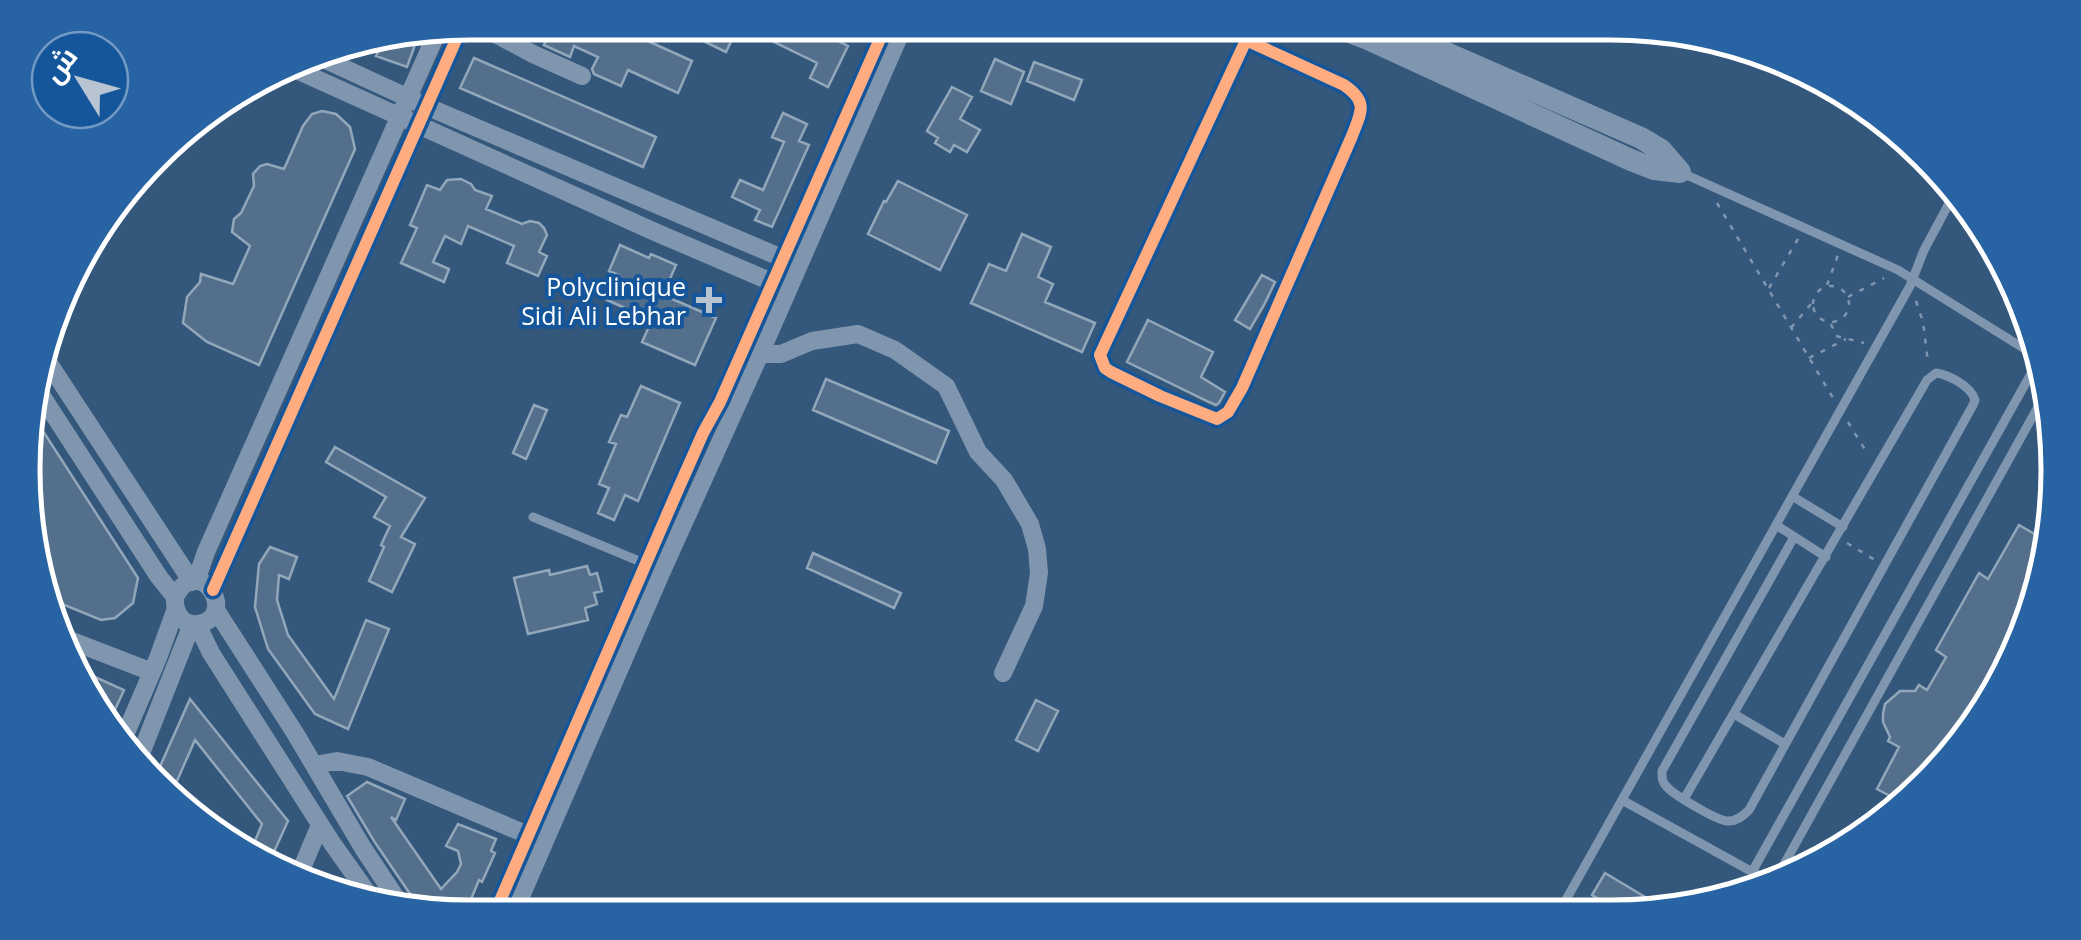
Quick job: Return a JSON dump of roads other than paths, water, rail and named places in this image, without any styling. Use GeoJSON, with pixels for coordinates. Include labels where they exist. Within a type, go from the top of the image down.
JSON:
{"type":"FeatureCollection","features":[{"type":"Feature","properties":{"kind":"street"},"geometry":{"type":"LineString","coordinates":[[200,584],[420,126],[456,40]]}},
{"type":"Feature","properties":{"kind":"street"},"geometry":{"type":"LineString","coordinates":[[508,40],[582,76]]}},
{"type":"Feature","properties":{"kind":"street"},"geometry":{"type":"LineString","coordinates":[[519,900],[760,354],[780,286],[885,40]]}},
{"type":"Feature","properties":{"kind":"street"},"geometry":{"type":"LineString","coordinates":[[1246,40],[1100,355],[1111,372],[1217,419],[1228,412],[1242,388],[1362,110],[1358,96],[1265,40]]}},
{"type":"Feature","properties":{"kind":"street"},"geometry":{"type":"LineString","coordinates":[[1370,40],[1631,160],[1654,169],[1680,172]]}},
{"type":"Feature","properties":{"kind":"street"},"geometry":{"type":"LineString","coordinates":[[1419,40],[1641,138],[1661,150],[1680,172]]}},
{"type":"Feature","properties":{"kind":"street"},"geometry":{"type":"LineString","coordinates":[[200,584],[206,552],[433,42]]}},
{"type":"Feature","properties":{"kind":"street"},"geometry":{"type":"LineString","coordinates":[[332,63],[790,261]]}},
{"type":"Feature","properties":{"kind":"street"},"geometry":{"type":"LineString","coordinates":[[304,73],[780,286]]}},
{"type":"Feature","properties":{"kind":"street"},"geometry":{"type":"LineString","coordinates":[[501,900],[703,433],[780,286]]}},
{"type":"Feature","properties":{"kind":"street"},"geometry":{"type":"LineString","coordinates":[[760,354],[781,354],[812,341],[858,334],[895,350],[946,386],[978,452],[1004,480],[1030,524],[1037,549],[1039,573],[1034,606],[1003,672]]}},
{"type":"Feature","properties":{"kind":"street"},"geometry":{"type":"LineString","coordinates":[[53,368],[200,584],[217,603],[210,618],[194,624],[143,749]]}},
{"type":"Feature","properties":{"kind":"street"},"geometry":{"type":"LineString","coordinates":[[46,402],[179,616],[194,624],[363,886]]}},
{"type":"Feature","properties":{"kind":"street"},"geometry":{"type":"LineString","coordinates":[[127,730],[184,584],[200,584]]}},
{"type":"Feature","properties":{"kind":"street"},"geometry":{"type":"LineString","coordinates":[[216,610],[393,893]]}},
{"type":"Feature","properties":{"kind":"street"},"geometry":{"type":"LineString","coordinates":[[76,643],[152,672]]}},
{"type":"Feature","properties":{"kind":"street"},"geometry":{"type":"LineString","coordinates":[[315,765],[337,761],[368,767],[528,835]]}},
{"type":"Feature","properties":{"kind":"street"},"geometry":{"type":"LineString","coordinates":[[303,866],[320,825]]}},
{"type":"Feature","properties":{"kind":"lane"},"geometry":{"type":"LineString","coordinates":[[1680,172],[1898,270],[2024,352]]}},
{"type":"Feature","properties":{"kind":"lane"},"geometry":{"type":"LineString","coordinates":[[1566,900],[1912,282],[1949,204]]}},
{"type":"Feature","properties":{"kind":"lane"},"geometry":{"type":"LineString","coordinates":[[1752,872],[2029,372]]}},
{"type":"Feature","properties":{"kind":"lane"},"geometry":{"type":"LineString","coordinates":[[1684,799],[1926,380],[1936,373],[1942,374],[1974,394],[1973,405],[1749,810],[1737,819],[1722,820],[1684,799],[1669,790],[1662,778],[1664,765],[1794,536]]}},
{"type":"Feature","properties":{"kind":"lane"},"geometry":{"type":"LineString","coordinates":[[1786,862],[2036,410]]}},
{"type":"Feature","properties":{"kind":"lane"},"geometry":{"type":"LineString","coordinates":[[1792,496],[1843,527]]}},
{"type":"Feature","properties":{"kind":"lane"},"geometry":{"type":"LineString","coordinates":[[533,518],[647,564]]}},
{"type":"Feature","properties":{"kind":"lane"},"geometry":{"type":"LineString","coordinates":[[1776,525],[1826,557]]}},
{"type":"Feature","properties":{"kind":"lane"},"geometry":{"type":"LineString","coordinates":[[1734,714],[1785,744]]}},
{"type":"Feature","properties":{"kind":"lane"},"geometry":{"type":"LineString","coordinates":[[1654,743],[1671,753]]}},
{"type":"Feature","properties":{"kind":"lane"},"geometry":{"type":"LineString","coordinates":[[1622,800],[1756,874]]}},
{"type":"Feature","properties":{"kind":"place","name":"Polyclinique Sidi Ali Lebhar"},"geometry":{"type":"Point","coordinates":[709,300]}}]}
